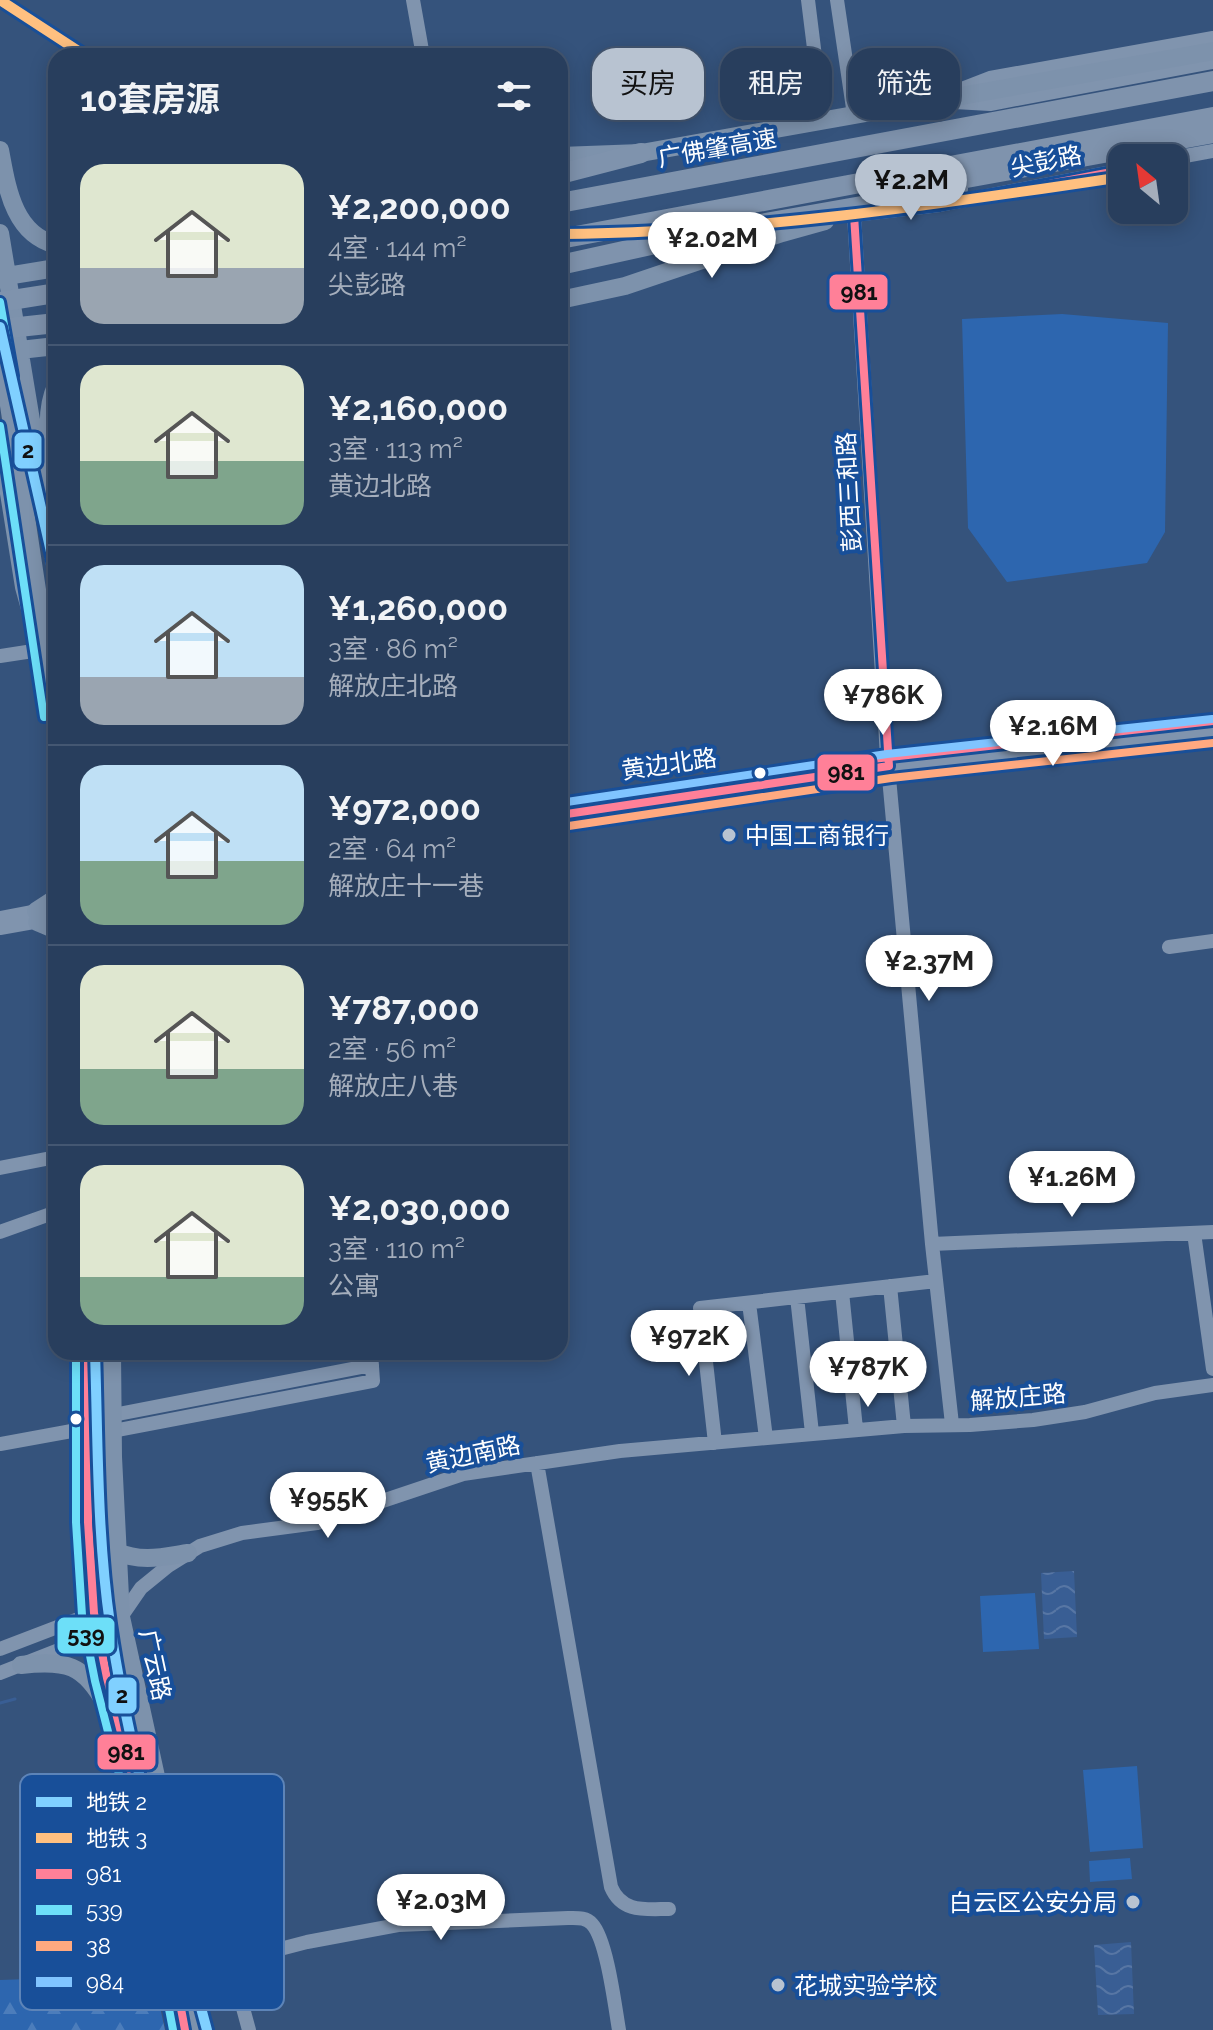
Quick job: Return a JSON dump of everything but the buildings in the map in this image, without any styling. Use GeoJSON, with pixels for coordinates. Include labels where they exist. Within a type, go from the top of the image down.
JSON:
{"type":"FeatureCollection","features":[{"type":"Feature","properties":{"kind":"highway","name":"广佛肇高速"},"geometry":{"type":"LineString","coordinates":[[568,202],[1213,81]]}},
{"type":"Feature","properties":{"kind":"highway"},"geometry":{"type":"LineString","coordinates":[[568,237],[1213,117]]}},
{"type":"Feature","properties":{"kind":"highway"},"geometry":{"type":"LineString","coordinates":[[831,212],[917,187],[1213,133]]}},
{"type":"Feature","properties":{"kind":"highway"},"geometry":{"type":"LineString","coordinates":[[568,172],[641,153]]}},
{"type":"Feature","properties":{"kind":"highway"},"geometry":{"type":"LineString","coordinates":[[569,263],[687,237],[958,189]]}},
{"type":"Feature","properties":{"kind":"highway"},"geometry":{"type":"LineString","coordinates":[[0,302],[48,294]]}},
{"type":"Feature","properties":{"kind":"highway"},"geometry":{"type":"LineString","coordinates":[[0,329],[48,324]]}},
{"type":"Feature","properties":{"kind":"main road"},"geometry":{"type":"LineString","coordinates":[[960,97],[1213,51]]}},
{"type":"Feature","properties":{"kind":"main road"},"geometry":{"type":"LineString","coordinates":[[568,156],[641,153],[848,116]]}},
{"type":"Feature","properties":{"kind":"main road"},"geometry":{"type":"LineString","coordinates":[[1188,147],[1213,143]]}},
{"type":"Feature","properties":{"kind":"main road"},"geometry":{"type":"LineString","coordinates":[[0,150],[8,191],[18,215],[34,235],[48,241]]}},
{"type":"Feature","properties":{"kind":"main road"},"geometry":{"type":"LineString","coordinates":[[854,215],[958,189],[1108,162]]}},
{"type":"Feature","properties":{"kind":"main road","name":"尖彭路"},"geometry":{"type":"LineString","coordinates":[[568,298],[625,286],[782,233],[854,215]]}},
{"type":"Feature","properties":{"kind":"main road"},"geometry":{"type":"LineString","coordinates":[[0,233],[48,523]]}},
{"type":"Feature","properties":{"kind":"main road"},"geometry":{"type":"LineString","coordinates":[[0,277],[48,270]]}},
{"type":"Feature","properties":{"kind":"main road"},"geometry":{"type":"LineString","coordinates":[[0,346],[48,662]]}},
{"type":"Feature","properties":{"kind":"main road"},"geometry":{"type":"LineString","coordinates":[[0,352],[48,346]]}},
{"type":"Feature","properties":{"kind":"main road"},"geometry":{"type":"LineString","coordinates":[[0,437],[26,597],[33,622],[46,649]]}},
{"type":"Feature","properties":{"kind":"main road"},"geometry":{"type":"LineString","coordinates":[[48,905],[36,916],[48,924]]}},
{"type":"Feature","properties":{"kind":"main road","name":"广云路"},"geometry":{"type":"LineString","coordinates":[[88,1360],[89,1536],[94,1613],[132,1774]]}},
{"type":"Feature","properties":{"kind":"main road","name":"广云路"},"geometry":{"type":"LineString","coordinates":[[112,1360],[116,1551],[121,1617],[155,1774]]}},
{"type":"Feature","properties":{"kind":"main road"},"geometry":{"type":"LineString","coordinates":[[88,1464],[101,1467],[109,1464],[113,1457]]}},
{"type":"Feature","properties":{"kind":"main road"},"geometry":{"type":"LineString","coordinates":[[116,1551],[143,1559],[188,1553]]}},
{"type":"Feature","properties":{"kind":"main road"},"geometry":{"type":"LineString","coordinates":[[21,1665],[62,1664],[84,1674],[96,1686],[120,1728],[143,1722]]}},
{"type":"Feature","properties":{"kind":"main road","name":"广云路"},"geometry":{"type":"LineString","coordinates":[[181,2010],[185,2030]]}},
{"type":"Feature","properties":{"kind":"main road","name":"广云路"},"geometry":{"type":"LineString","coordinates":[[198,2010],[202,2030]]}},
{"type":"Feature","properties":{"kind":"street"},"geometry":{"type":"LineString","coordinates":[[413,0],[422,48]]}},
{"type":"Feature","properties":{"kind":"street"},"geometry":{"type":"LineString","coordinates":[[808,0],[823,121]]}},
{"type":"Feature","properties":{"kind":"street"},"geometry":{"type":"LineString","coordinates":[[837,0],[848,74]]}},
{"type":"Feature","properties":{"kind":"street"},"geometry":{"type":"LineString","coordinates":[[960,90],[990,78],[1213,38]]}},
{"type":"Feature","properties":{"kind":"street"},"geometry":{"type":"LineString","coordinates":[[960,102],[990,104],[1213,62]]}},
{"type":"Feature","properties":{"kind":"street"},"geometry":{"type":"LineString","coordinates":[[1188,155],[1213,151]]}},
{"type":"Feature","properties":{"kind":"street","name":"尖彭路"},"geometry":{"type":"LineString","coordinates":[[854,215],[940,205],[1108,173]]}},
{"type":"Feature","properties":{"kind":"street","name":"彭西三和路"},"geometry":{"type":"LineString","coordinates":[[854,215],[888,761],[932,1244],[952,1424]]}},
{"type":"Feature","properties":{"kind":"street"},"geometry":{"type":"LineString","coordinates":[[0,656],[46,649]]}},
{"type":"Feature","properties":{"kind":"street","name":"黄边北路"},"geometry":{"type":"LineString","coordinates":[[568,803],[1213,721]]}},
{"type":"Feature","properties":{"kind":"street","name":"黄边北路"},"geometry":{"type":"LineString","coordinates":[[568,814],[888,761],[1213,731]]}},
{"type":"Feature","properties":{"kind":"street"},"geometry":{"type":"LineString","coordinates":[[0,928],[48,911]]}},
{"type":"Feature","properties":{"kind":"street"},"geometry":{"type":"LineString","coordinates":[[0,918],[48,917]]}},
{"type":"Feature","properties":{"kind":"street"},"geometry":{"type":"LineString","coordinates":[[1169,947],[1213,941]]}},
{"type":"Feature","properties":{"kind":"street"},"geometry":{"type":"LineString","coordinates":[[0,1168],[48,1159]]}},
{"type":"Feature","properties":{"kind":"street"},"geometry":{"type":"LineString","coordinates":[[0,1232],[48,1215]]}},
{"type":"Feature","properties":{"kind":"street"},"geometry":{"type":"LineString","coordinates":[[932,1244],[1213,1232]]}},
{"type":"Feature","properties":{"kind":"street"},"geometry":{"type":"LineString","coordinates":[[1194,1233],[1213,1369]]}},
{"type":"Feature","properties":{"kind":"street"},"geometry":{"type":"LineString","coordinates":[[715,1443],[700,1308],[936,1281]]}},
{"type":"Feature","properties":{"kind":"street"},"geometry":{"type":"LineString","coordinates":[[890,1286],[904,1426]]}},
{"type":"Feature","properties":{"kind":"street"},"geometry":{"type":"LineString","coordinates":[[842,1292],[856,1429]]}},
{"type":"Feature","properties":{"kind":"street"},"geometry":{"type":"LineString","coordinates":[[797,1297],[812,1433]]}},
{"type":"Feature","properties":{"kind":"street"},"geometry":{"type":"LineString","coordinates":[[749,1303],[766,1438]]}},
{"type":"Feature","properties":{"kind":"street"},"geometry":{"type":"LineString","coordinates":[[113,1423],[365,1364]]}},
{"type":"Feature","properties":{"kind":"street","name":"解放庄路"},"geometry":{"type":"LineString","coordinates":[[537,1463],[597,1453],[856,1429],[1008,1423],[1060,1417],[1144,1395],[1213,1385]]}},
{"type":"Feature","properties":{"kind":"street"},"geometry":{"type":"LineString","coordinates":[[0,1444],[88,1428]]}},
{"type":"Feature","properties":{"kind":"street"},"geometry":{"type":"LineString","coordinates":[[537,1463],[611,1887],[620,1902],[630,1907],[669,1909]]}},
{"type":"Feature","properties":{"kind":"street","name":"黄边南路"},"geometry":{"type":"LineString","coordinates":[[0,1673],[97,1635],[121,1617],[141,1588],[200,1546],[242,1533],[317,1523],[463,1474],[537,1463]]}},
{"type":"Feature","properties":{"kind":"street"},"geometry":{"type":"LineString","coordinates":[[21,1665],[7,1646],[94,1613],[121,1617]]}},
{"type":"Feature","properties":{"kind":"street"},"geometry":{"type":"LineString","coordinates":[[284,1948],[398,1925],[583,1918],[593,1925],[602,1945],[619,2030]]}},
{"type":"Feature","properties":{"kind":"street"},"geometry":{"type":"LineString","coordinates":[[244,2010],[249,2030]]}},
{"type":"Feature","properties":{"kind":"green space"},"geometry":{"type":"Polygon","coordinates":[[[1062,314],[1168,323],[1165,532],[1147,563],[1007,582],[968,528],[962,319],[1062,314]]]}},
{"type":"Feature","properties":{"kind":"green space"},"geometry":{"type":"Polygon","coordinates":[[[1035,1593],[1039,1649],[983,1652],[980,1596],[1035,1593]]]}},
{"type":"Feature","properties":{"kind":"green space"},"geometry":{"type":"Polygon","coordinates":[[[1137,1766],[1143,1848],[1090,1852],[1083,1770],[1137,1766]]]}},
{"type":"Feature","properties":{"kind":"green space"},"geometry":{"type":"Polygon","coordinates":[[[1130,1858],[1132,1879],[1090,1882],[1089,1861],[1130,1858]]]}},
{"type":"Feature","properties":{"kind":"green space"},"geometry":{"type":"Polygon","coordinates":[[[20,1979],[20,2010],[161,2010],[165,2030],[0,2030],[0,1980],[20,1979]]]}},
{"type":"Feature","properties":{"kind":"water"},"geometry":{"type":"Polygon","coordinates":[[[1074,1571],[1077,1637],[1044,1639],[1041,1573],[1074,1571]]]}},
{"type":"Feature","properties":{"kind":"water"},"geometry":{"type":"Polygon","coordinates":[[[1131,1942],[1134,2014],[1098,2015],[1094,1945],[1131,1942]]]}},
{"type":"Feature","properties":{"kind":"waterway"},"geometry":{"type":"LineString","coordinates":[[0,1703],[15,1699]]}},
{"type":"Feature","properties":{"kind":"metro line","name":"3"},"geometry":{"type":"LineString","coordinates":[[0,0],[74,48]]}},
{"type":"Feature","properties":{"kind":"metro line","name":"3"},"geometry":{"type":"LineString","coordinates":[[568,234],[701,229],[842,216],[1108,179]]}},
{"type":"Feature","properties":{"kind":"metro line","name":"2"},"geometry":{"type":"LineString","coordinates":[[0,327],[48,539]]}},
{"type":"Feature","properties":{"kind":"metro line","name":"2"},"geometry":{"type":"LineString","coordinates":[[95,1360],[99,1488],[110,1624],[140,1774]]}},
{"type":"Feature","properties":{"kind":"metro line","name":"2"},"geometry":{"type":"LineString","coordinates":[[202,2010],[207,2030]]}},
{"type":"Feature","properties":{"kind":"transit line","name":"981"},"geometry":{"type":"LineString","coordinates":[[568,814],[889,766],[854,215],[940,205],[1108,173]]}},
{"type":"Feature","properties":{"kind":"transit line","name":"539"},"geometry":{"type":"LineString","coordinates":[[0,302],[13,376]]}},
{"type":"Feature","properties":{"kind":"transit line","name":"539"},"geometry":{"type":"LineString","coordinates":[[0,426],[44,717]]}},
{"type":"Feature","properties":{"kind":"transit line","name":"984"},"geometry":{"type":"LineString","coordinates":[[568,802],[887,754],[1212,719]]}},
{"type":"Feature","properties":{"kind":"transit line","name":"981"},"geometry":{"type":"LineString","coordinates":[[863,760],[1213,721]]}},
{"type":"Feature","properties":{"kind":"transit line","name":"38"},"geometry":{"type":"LineString","coordinates":[[568,826],[891,778],[1213,743]]}},
{"type":"Feature","properties":{"kind":"transit line","name":"539"},"geometry":{"type":"LineString","coordinates":[[76,1360],[76,1522],[82,1615],[119,1774]]}},
{"type":"Feature","properties":{"kind":"transit line","name":"981"},"geometry":{"type":"LineString","coordinates":[[88,1360],[88,1522],[94,1613],[132,1774]]}},
{"type":"Feature","properties":{"kind":"transit line","name":"539"},"geometry":{"type":"LineString","coordinates":[[169,2010],[173,2030]]}},
{"type":"Feature","properties":{"kind":"transit line","name":"981"},"geometry":{"type":"LineString","coordinates":[[181,2010],[185,2030]]}},
{"type":"Feature","properties":{"kind":"place","name":"中国工商银行"},"geometry":{"type":"Point","coordinates":[729,835]}},
{"type":"Feature","properties":{"kind":"place","name":"白云区公安分局"},"geometry":{"type":"Point","coordinates":[1133,1902]}},
{"type":"Feature","properties":{"kind":"place","name":"花城实验学校"},"geometry":{"type":"Point","coordinates":[778,1985]}}]}
